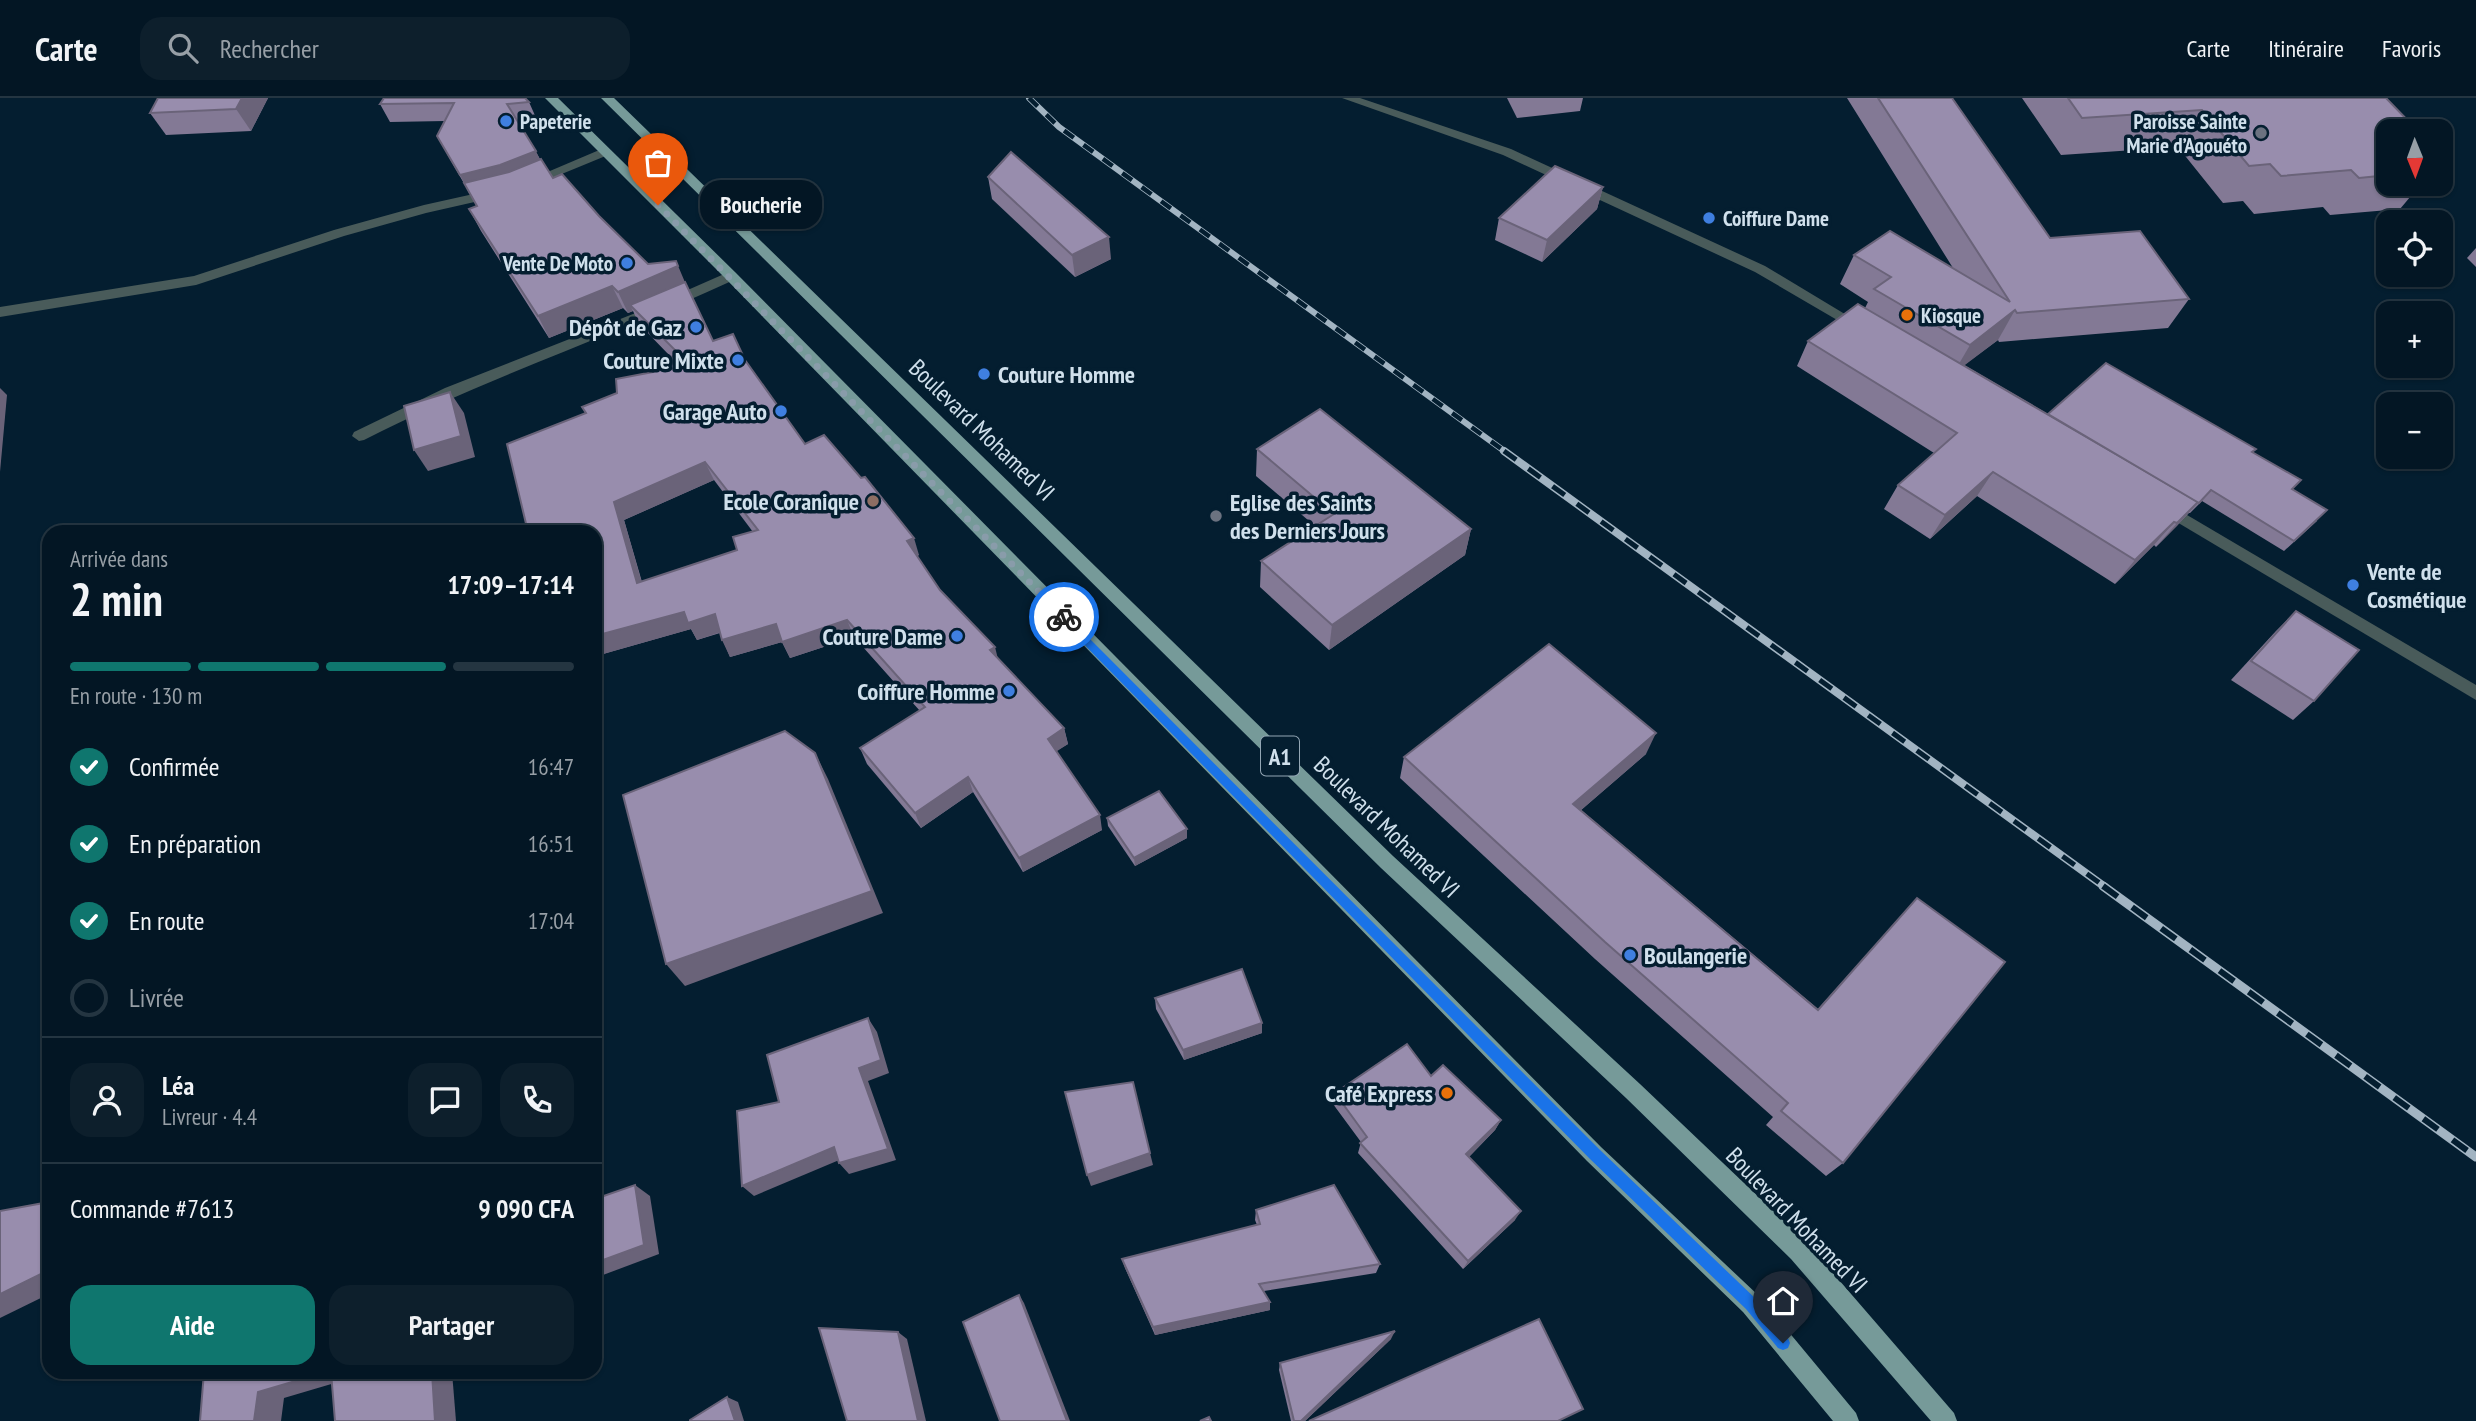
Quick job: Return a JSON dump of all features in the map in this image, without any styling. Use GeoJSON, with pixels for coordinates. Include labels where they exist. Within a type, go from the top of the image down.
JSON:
{"type":"FeatureCollection","features":[{"type":"Feature","properties":{"kind":"main road","name":"A1"},"geometry":{"type":"LineString","coordinates":[[551,98],[731,276],[1585,1144],[1751,1304],[1848,1421]]}},
{"type":"Feature","properties":{"kind":"main road","name":"Boulevard Mohamed VI"},"geometry":{"type":"LineString","coordinates":[[607,98],[1387,862],[1633,1091],[1799,1251],[1946,1421]]}},
{"type":"Feature","properties":{"kind":"street"},"geometry":{"type":"LineString","coordinates":[[1348,98],[1507,152],[1760,269],[1880,339]]}},
{"type":"Feature","properties":{"kind":"street"},"geometry":{"type":"LineString","coordinates":[[0,312],[196,280],[339,233],[514,188],[604,152]]}},
{"type":"Feature","properties":{"kind":"street"},"geometry":{"type":"LineString","coordinates":[[359,436],[443,393],[646,316],[731,276]]}},
{"type":"Feature","properties":{"kind":"street"},"geometry":{"type":"LineString","coordinates":[[2154,502],[2476,692]]}},
{"type":"Feature","properties":{"kind":"building"},"geometry":{"type":"Polygon","coordinates":[[[158,98],[242,98],[236,109],[150,113],[158,98]]]}},
{"type":"Feature","properties":{"kind":"building"},"geometry":{"type":"Polygon","coordinates":[[[384,98],[525,98],[529,102],[507,104],[536,151],[500,165],[460,175],[437,136],[454,103],[380,104],[384,98]]]}},
{"type":"Feature","properties":{"kind":"building"},"geometry":{"type":"Polygon","coordinates":[[[1878,98],[1952,98],[2050,238],[2140,231],[2189,299],[2017,313],[2015,310],[1970,345],[1874,289],[1891,277],[1854,255],[1890,231],[2010,302],[1878,98]]]}},
{"type":"Feature","properties":{"kind":"building"},"geometry":{"type":"Polygon","coordinates":[[[2068,98],[2386,98],[2406,119],[2376,119],[2376,176],[2359,178],[2351,170],[2281,176],[2270,164],[2249,166],[2202,110],[2082,118],[2068,98]]]}},
{"type":"Feature","properties":{"kind":"building"},"geometry":{"type":"Polygon","coordinates":[[[1011,152],[1109,237],[1072,255],[988,177],[1011,152]]]}},
{"type":"Feature","properties":{"kind":"building"},"geometry":{"type":"Polygon","coordinates":[[[541,159],[553,178],[562,174],[599,216],[648,264],[676,261],[678,266],[618,292],[612,286],[538,316],[469,209],[477,206],[464,183],[509,172],[541,159]]]}},
{"type":"Feature","properties":{"kind":"building"},"geometry":{"type":"Polygon","coordinates":[[[1555,166],[1603,187],[1547,240],[1499,218],[1555,166]]]}},
{"type":"Feature","properties":{"kind":"building"},"geometry":{"type":"Polygon","coordinates":[[[685,282],[713,341],[733,334],[745,360],[805,444],[824,435],[861,478],[865,477],[914,538],[907,541],[940,590],[995,647],[990,650],[1064,728],[1048,739],[1100,815],[1019,858],[968,777],[915,813],[860,748],[925,707],[847,620],[782,642],[776,624],[722,640],[715,614],[688,623],[684,612],[602,634],[602,525],[526,525],[507,444],[586,413],[582,407],[617,393],[616,379],[653,372],[649,365],[679,354],[630,305],[685,282]],[[705,462],[614,502],[637,583],[737,550],[733,537],[758,530],[705,462]]]}},
{"type":"Feature","properties":{"kind":"building"},"geometry":{"type":"Polygon","coordinates":[[[1858,304],[2198,502],[2135,560],[1993,472],[1945,515],[1898,485],[1957,433],[1808,341],[1858,304]]]}},
{"type":"Feature","properties":{"kind":"building"},"geometry":{"type":"Polygon","coordinates":[[[2106,363],[2256,449],[2252,452],[2301,480],[2292,489],[2327,510],[2294,541],[2211,490],[2199,503],[2048,414],[2106,363]]]}},
{"type":"Feature","properties":{"kind":"building"},"geometry":{"type":"Polygon","coordinates":[[[450,392],[461,436],[414,450],[404,406],[450,392]]]}},
{"type":"Feature","properties":{"kind":"building"},"geometry":{"type":"Polygon","coordinates":[[[1320,409],[1471,529],[1332,625],[1261,561],[1334,514],[1257,449],[1320,409]]]}},
{"type":"Feature","properties":{"kind":"building"},"geometry":{"type":"Polygon","coordinates":[[[2296,611],[2359,650],[2314,701],[2251,661],[2296,611]]]}},
{"type":"Feature","properties":{"kind":"building"},"geometry":{"type":"Polygon","coordinates":[[[1549,644],[1656,733],[1573,804],[1818,1010],[1917,898],[2005,962],[1843,1163],[1781,1111],[1788,1103],[1605,942],[1404,757],[1549,644]]]}},
{"type":"Feature","properties":{"kind":"building"},"geometry":{"type":"Polygon","coordinates":[[[785,731],[815,753],[872,891],[666,964],[623,795],[785,731]]]}},
{"type":"Feature","properties":{"kind":"building"},"geometry":{"type":"Polygon","coordinates":[[[1159,791],[1187,829],[1134,858],[1107,818],[1159,791]]]}},
{"type":"Feature","properties":{"kind":"building"},"geometry":{"type":"Polygon","coordinates":[[[1242,969],[1262,1023],[1183,1050],[1155,998],[1242,969]]]}},
{"type":"Feature","properties":{"kind":"building"},"geometry":{"type":"Polygon","coordinates":[[[868,1018],[881,1060],[859,1068],[888,1149],[839,1163],[834,1147],[742,1186],[737,1111],[779,1102],[767,1055],[868,1018]]]}},
{"type":"Feature","properties":{"kind":"building"},"geometry":{"type":"Polygon","coordinates":[[[1407,1044],[1431,1076],[1443,1065],[1501,1120],[1466,1154],[1521,1211],[1468,1261],[1360,1143],[1367,1137],[1335,1093],[1407,1044]]]}},
{"type":"Feature","properties":{"kind":"building"},"geometry":{"type":"Polygon","coordinates":[[[1133,1082],[1150,1153],[1087,1175],[1065,1092],[1133,1082]]]}},
{"type":"Feature","properties":{"kind":"building"},"geometry":{"type":"Polygon","coordinates":[[[635,1185],[644,1245],[602,1260],[602,1197],[635,1185]]]}},
{"type":"Feature","properties":{"kind":"building"},"geometry":{"type":"Polygon","coordinates":[[[1334,1185],[1380,1264],[1259,1284],[1270,1302],[1153,1327],[1122,1259],[1260,1224],[1256,1210],[1334,1185]]]}},
{"type":"Feature","properties":{"kind":"building"},"geometry":{"type":"Polygon","coordinates":[[[42,1203],[42,1273],[0,1294],[0,1211],[42,1203]]]}},
{"type":"Feature","properties":{"kind":"building"},"geometry":{"type":"Polygon","coordinates":[[[1019,1295],[1067,1421],[1000,1421],[963,1322],[1019,1295]]]}},
{"type":"Feature","properties":{"kind":"building"},"geometry":{"type":"Polygon","coordinates":[[[1539,1319],[1583,1409],[1558,1421],[1309,1421],[1539,1319]]]}},
{"type":"Feature","properties":{"kind":"building"},"geometry":{"type":"Polygon","coordinates":[[[819,1328],[898,1332],[918,1421],[847,1421],[819,1328]]]}},
{"type":"Feature","properties":{"kind":"building"},"geometry":{"type":"Polygon","coordinates":[[[1395,1331],[1301,1421],[1294,1421],[1280,1363],[1395,1331]]]}},
{"type":"Feature","properties":{"kind":"building"},"geometry":{"type":"Polygon","coordinates":[[[203,1379],[302,1379],[258,1392],[254,1421],[200,1421],[203,1379]]]}},
{"type":"Feature","properties":{"kind":"building"},"geometry":{"type":"Polygon","coordinates":[[[332,1379],[432,1379],[435,1421],[335,1421],[332,1379]]]}},
{"type":"Feature","properties":{"kind":"building"},"geometry":{"type":"Polygon","coordinates":[[[727,1397],[735,1421],[690,1421],[690,1420],[727,1397]]]}},
{"type":"Feature","properties":{"kind":"railway"},"geometry":{"type":"LineString","coordinates":[[1029,98],[1059,127],[1507,453]]}},
{"type":"Feature","properties":{"kind":"railway"},"geometry":{"type":"LineString","coordinates":[[1504,451],[2105,887]]}},
{"type":"Feature","properties":{"kind":"railway"},"geometry":{"type":"LineString","coordinates":[[2103,886],[2476,1157]]}},
{"type":"Feature","properties":{"kind":"way so far"},"geometry":{"type":"LineString","coordinates":[[658,205],[731,276],[1064,617]]}},
{"type":"Feature","properties":{"kind":"place","name":"Papeterie"},"geometry":{"type":"Point","coordinates":[506,121]}},
{"type":"Feature","properties":{"kind":"place","name":"Paroisse Sainte Marie d’Agouéto"},"geometry":{"type":"Point","coordinates":[2261,133]}},
{"type":"Feature","properties":{"kind":"place","name":"Boucherie"},"geometry":{"type":"Point","coordinates":[658,205]}},
{"type":"Feature","properties":{"kind":"place","name":"Coiffure Dame"},"geometry":{"type":"Point","coordinates":[1709,218]}},
{"type":"Feature","properties":{"kind":"place","name":"Vente De Moto"},"geometry":{"type":"Point","coordinates":[627,263]}},
{"type":"Feature","properties":{"kind":"place","name":"Kiosque"},"geometry":{"type":"Point","coordinates":[1907,315]}},
{"type":"Feature","properties":{"kind":"place","name":"Dépôt de Gaz"},"geometry":{"type":"Point","coordinates":[696,327]}},
{"type":"Feature","properties":{"kind":"place","name":"Couture Mixte"},"geometry":{"type":"Point","coordinates":[738,360]}},
{"type":"Feature","properties":{"kind":"place","name":"Couture Homme"},"geometry":{"type":"Point","coordinates":[984,374]}},
{"type":"Feature","properties":{"kind":"place","name":"Garage Auto"},"geometry":{"type":"Point","coordinates":[781,411]}},
{"type":"Feature","properties":{"kind":"place","name":"Ecole Coranique"},"geometry":{"type":"Point","coordinates":[873,501]}},
{"type":"Feature","properties":{"kind":"place","name":"Eglise des Saints des Derniers Jours"},"geometry":{"type":"Point","coordinates":[1216,516]}},
{"type":"Feature","properties":{"kind":"place","name":"Vente de Cosmétique"},"geometry":{"type":"Point","coordinates":[2353,585]}},
{"type":"Feature","properties":{"kind":"place","name":"Couture Dame"},"geometry":{"type":"Point","coordinates":[957,636]}},
{"type":"Feature","properties":{"kind":"place","name":"Coiffure Homme"},"geometry":{"type":"Point","coordinates":[1009,691]}},
{"type":"Feature","properties":{"kind":"place","name":"Boulangerie"},"geometry":{"type":"Point","coordinates":[1630,955]}},
{"type":"Feature","properties":{"kind":"place","name":"Café Express"},"geometry":{"type":"Point","coordinates":[1447,1093]}},
{"type":"Feature","properties":{"kind":"route"},"geometry":{"type":"LineString","coordinates":[[1064,617],[1594,1154],[1751,1304],[1783,1343]]}}]}
